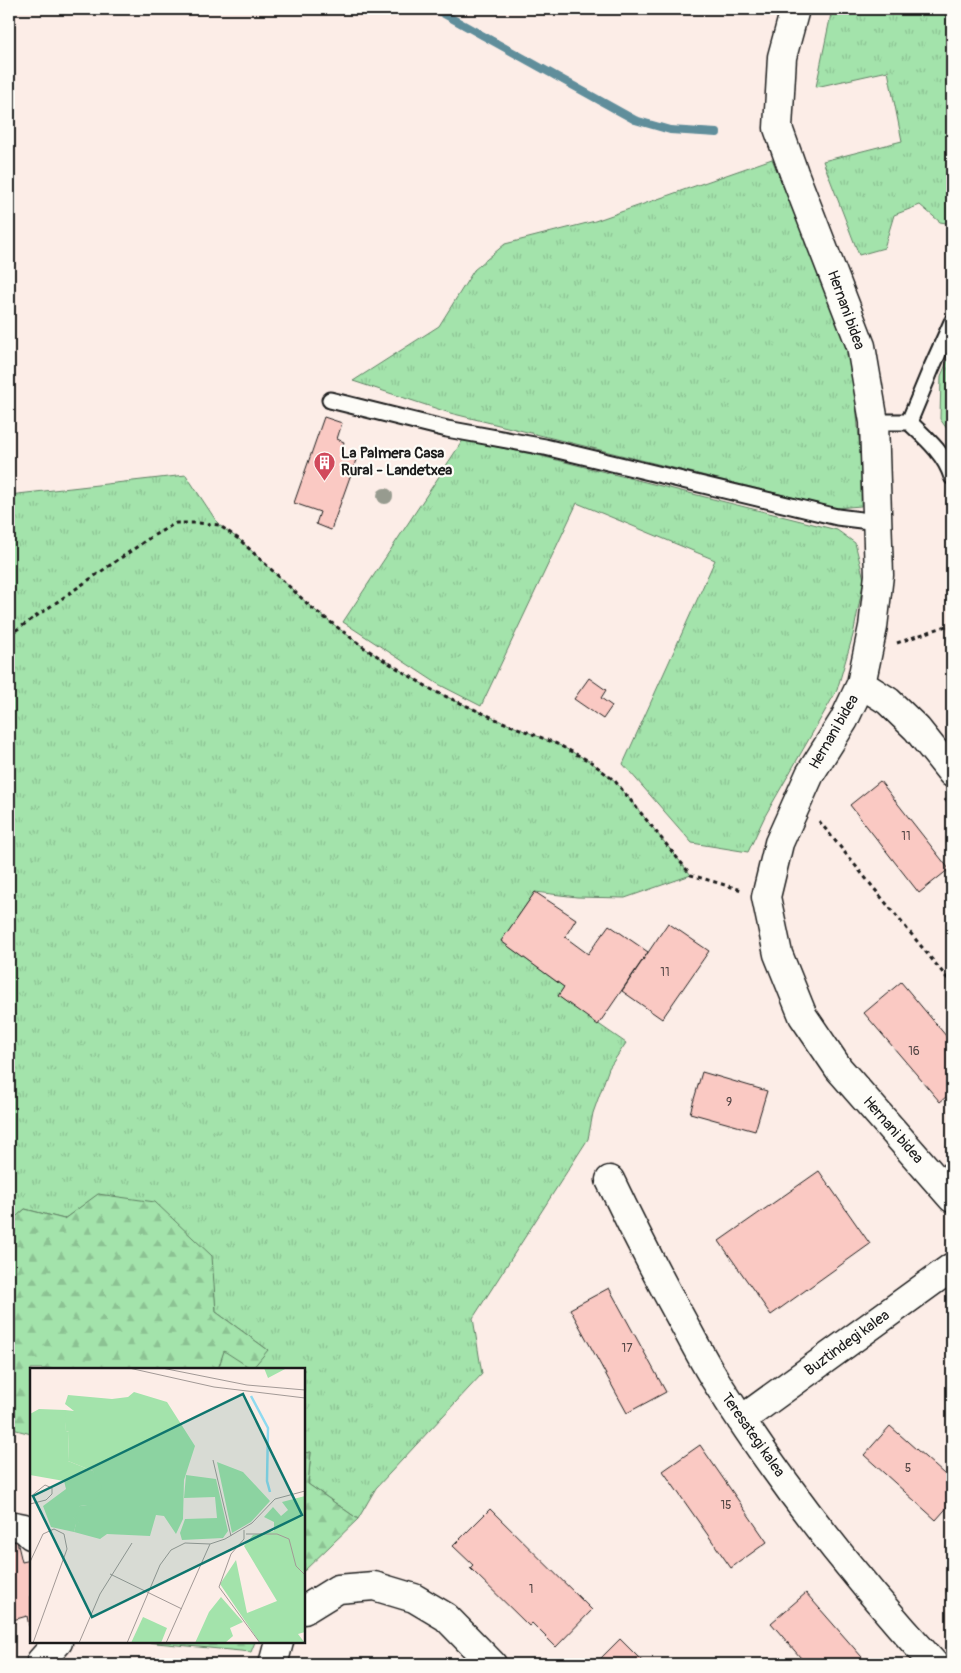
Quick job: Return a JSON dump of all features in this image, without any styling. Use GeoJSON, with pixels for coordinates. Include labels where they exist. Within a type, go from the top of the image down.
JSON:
{"type":"FeatureCollection","features":[{"type":"Feature","properties":{"kind":"street","name":"Hernani bidea"},"geometry":{"type":"LineString","coordinates":[[795,9],[782,57],[778,128],[861,346],[874,422],[878,575],[873,627],[861,684],[844,720],[810,774],[779,843],[766,897],[778,954],[803,1016],[839,1070],[952,1198]]}},
{"type":"Feature","properties":{"kind":"street"},"geometry":{"type":"LineString","coordinates":[[861,684],[888,701],[910,722],[952,773]]}},
{"type":"Feature","properties":{"kind":"street","name":"Teresategi kalea"},"geometry":{"type":"LineString","coordinates":[[610,1180],[672,1302],[713,1376],[741,1420],[834,1549],[896,1624],[934,1664]]}},
{"type":"Feature","properties":{"kind":"street","name":"Buztindegi kalea"},"geometry":{"type":"LineString","coordinates":[[741,1420],[952,1267]]}},
{"type":"Feature","properties":{"kind":"street"},"geometry":{"type":"LineString","coordinates":[[9,1526],[24,1528],[30,1534]]}},
{"type":"Feature","properties":{"kind":"street"},"geometry":{"type":"LineString","coordinates":[[305,1609],[338,1589],[374,1586],[414,1598],[446,1617],[492,1664]]}},
{"type":"Feature","properties":{"kind":"street"},"geometry":{"type":"LineString","coordinates":[[41,1664],[41,1661],[57,1643]]}},
{"type":"Feature","properties":{"kind":"street"},"geometry":{"type":"LineString","coordinates":[[273,1664],[279,1643]]}},
{"type":"Feature","properties":{"kind":"lane"},"geometry":{"type":"LineString","coordinates":[[909,422],[952,322]]}},
{"type":"Feature","properties":{"kind":"lane"},"geometry":{"type":"LineString","coordinates":[[330,400],[446,429],[545,447],[837,517],[877,522]]}},
{"type":"Feature","properties":{"kind":"lane"},"geometry":{"type":"LineString","coordinates":[[874,422],[909,422],[936,448],[952,477]]}},
{"type":"Feature","properties":{"kind":"path"},"geometry":{"type":"LineString","coordinates":[[9,635],[151,537],[176,523],[198,522],[219,525],[240,540],[312,608],[366,649],[434,691],[557,744],[591,762],[615,781],[691,876],[766,897]]}},
{"type":"Feature","properties":{"kind":"path"},"geometry":{"type":"LineString","coordinates":[[890,646],[952,624]]}},
{"type":"Feature","properties":{"kind":"path"},"geometry":{"type":"LineString","coordinates":[[817,819],[952,984]]}},
{"type":"Feature","properties":{"kind":"green space"},"geometry":{"type":"Polygon","coordinates":[[[832,9],[952,9],[952,224],[940,222],[920,205],[894,215],[884,248],[859,255],[823,161],[902,141],[888,71],[816,87],[832,9]]]}},
{"type":"Feature","properties":{"kind":"green space"},"geometry":{"type":"Polygon","coordinates":[[[772,159],[852,353],[861,464],[861,506],[836,508],[450,413],[353,381],[439,326],[474,270],[505,244],[595,221],[772,159]]]}},
{"type":"Feature","properties":{"kind":"green space"},"geometry":{"type":"Polygon","coordinates":[[[952,350],[952,436],[940,419],[941,376],[952,350]]]}},
{"type":"Feature","properties":{"kind":"green space"},"geometry":{"type":"Polygon","coordinates":[[[463,440],[541,456],[837,530],[855,543],[864,579],[853,635],[837,690],[765,816],[748,852],[692,843],[623,764],[715,560],[577,503],[481,706],[438,684],[343,622],[463,440]]]}},
{"type":"Feature","properties":{"kind":"green space"},"geometry":{"type":"Polygon","coordinates":[[[186,475],[219,525],[240,540],[312,608],[366,649],[434,691],[557,744],[591,762],[615,781],[691,875],[625,898],[577,897],[535,892],[501,941],[564,987],[558,996],[626,1043],[609,1068],[593,1113],[588,1139],[473,1318],[482,1374],[376,1488],[358,1519],[308,1484],[311,1452],[305,1453],[305,1368],[218,1368],[224,1350],[268,1350],[216,1312],[211,1256],[99,1194],[64,1219],[25,1209],[9,1223],[9,495],[186,475]]]}},
{"type":"Feature","properties":{"kind":"green space"},"geometry":{"type":"Polygon","coordinates":[[[98,1194],[155,1202],[212,1256],[216,1312],[268,1350],[253,1368],[224,1351],[218,1368],[30,1368],[30,1434],[9,1428],[9,1223],[25,1209],[64,1219],[98,1194]]]}},
{"type":"Feature","properties":{"kind":"green space"},"geometry":{"type":"Polygon","coordinates":[[[311,1452],[308,1484],[358,1519],[305,1570],[305,1453],[311,1452]]]}},
{"type":"Feature","properties":{"kind":"green space"},"geometry":{"type":"Polygon","coordinates":[[[156,1643],[255,1643],[251,1652],[156,1643]]]}},
{"type":"Feature","properties":{"kind":"building","name":"La Palmera Casa Rural - Landetxea"},"geometry":{"type":"Polygon","coordinates":[[[324,417],[342,423],[337,439],[344,442],[340,454],[356,460],[331,530],[316,524],[320,512],[294,503],[324,417]]]}},
{"type":"Feature","properties":{"kind":"building"},"geometry":{"type":"Polygon","coordinates":[[[589,678],[606,690],[601,698],[612,706],[603,719],[574,699],[589,678]]]}},
{"type":"Feature","properties":{"kind":"building"},"geometry":{"type":"Polygon","coordinates":[[[880,781],[949,869],[919,893],[850,805],[880,781]]]}},
{"type":"Feature","properties":{"kind":"building"},"geometry":{"type":"Polygon","coordinates":[[[535,892],[576,919],[565,937],[588,954],[609,925],[648,952],[598,1025],[558,996],[564,987],[501,941],[535,892]]]}},
{"type":"Feature","properties":{"kind":"building"},"geometry":{"type":"Polygon","coordinates":[[[668,923],[709,951],[662,1019],[622,991],[668,923]]]}},
{"type":"Feature","properties":{"kind":"building"},"geometry":{"type":"Polygon","coordinates":[[[901,982],[952,1043],[952,1092],[940,1102],[864,1013],[901,982]]]}},
{"type":"Feature","properties":{"kind":"building"},"geometry":{"type":"Polygon","coordinates":[[[702,1072],[767,1091],[755,1131],[690,1113],[702,1072]]]}},
{"type":"Feature","properties":{"kind":"building"},"geometry":{"type":"Polygon","coordinates":[[[819,1171],[870,1244],[771,1315],[719,1241],[819,1171]]]}},
{"type":"Feature","properties":{"kind":"building"},"geometry":{"type":"Polygon","coordinates":[[[609,1288],[666,1392],[627,1413],[570,1309],[609,1288]]]}},
{"type":"Feature","properties":{"kind":"building"},"geometry":{"type":"Polygon","coordinates":[[[890,1426],[952,1481],[952,1502],[936,1520],[864,1455],[890,1426]]]}},
{"type":"Feature","properties":{"kind":"building"},"geometry":{"type":"Polygon","coordinates":[[[700,1445],[767,1542],[731,1568],[663,1471],[700,1445]]]}},
{"type":"Feature","properties":{"kind":"building"},"geometry":{"type":"Polygon","coordinates":[[[490,1509],[592,1610],[556,1647],[532,1623],[529,1626],[470,1568],[473,1565],[453,1546],[490,1509]]]}},
{"type":"Feature","properties":{"kind":"building"},"geometry":{"type":"Polygon","coordinates":[[[17,1541],[22,1562],[30,1560],[29,1626],[27,1616],[9,1621],[9,1543],[17,1541]]]}},
{"type":"Feature","properties":{"kind":"building"},"geometry":{"type":"Polygon","coordinates":[[[806,1593],[868,1664],[806,1664],[771,1623],[806,1593]]]}},
{"type":"Feature","properties":{"kind":"building"},"geometry":{"type":"Polygon","coordinates":[[[620,1639],[645,1664],[595,1664],[620,1639]]]}},
{"type":"Feature","properties":{"kind":"building"},"geometry":{"type":"Polygon","coordinates":[[[358,1658],[363,1664],[350,1664],[358,1658]]]}},
{"type":"Feature","properties":{"kind":"waterway"},"geometry":{"type":"LineString","coordinates":[[435,9],[635,120],[670,130],[717,133]]}},
{"type":"Feature","properties":{"kind":"place","name":"La Palmera Casa Rural - Landetxea"},"geometry":{"type":"Point","coordinates":[325,481]}}]}
